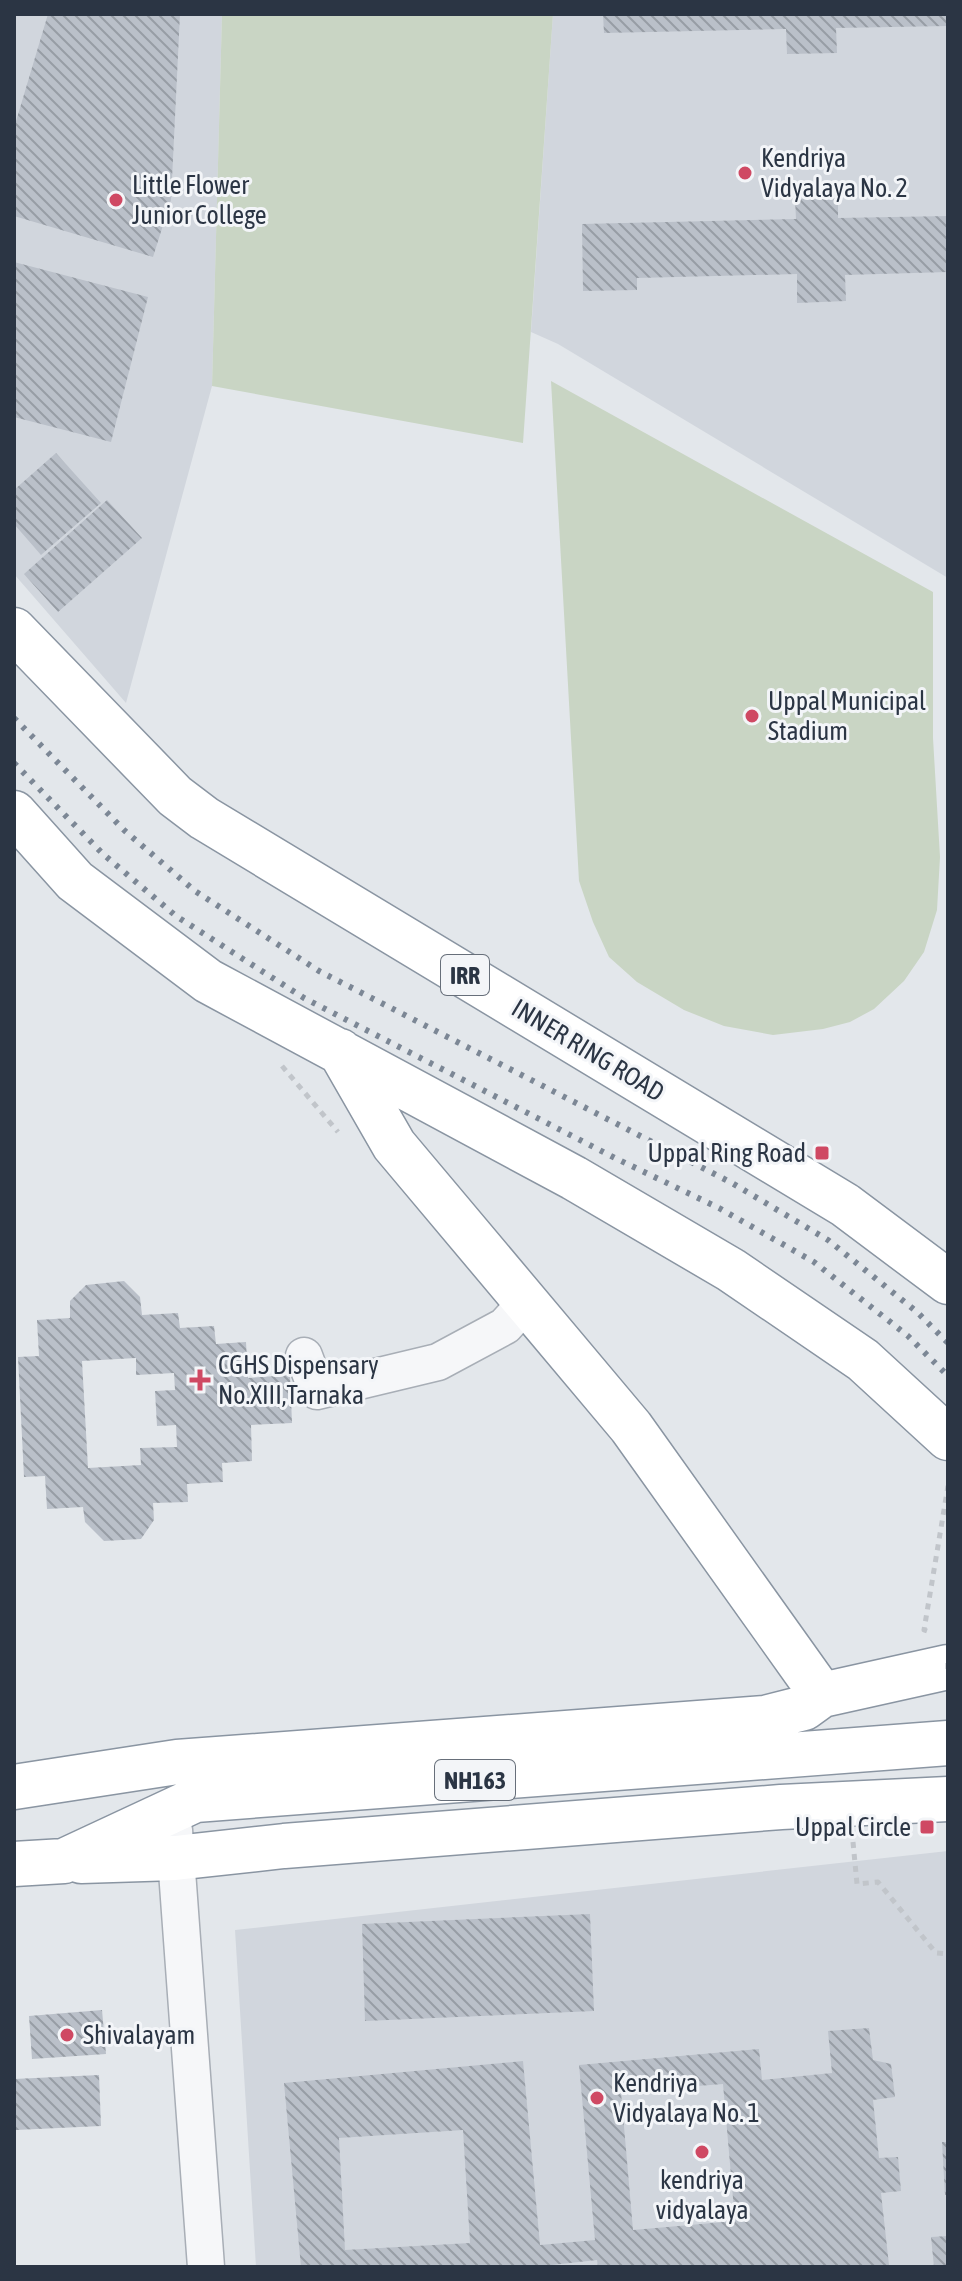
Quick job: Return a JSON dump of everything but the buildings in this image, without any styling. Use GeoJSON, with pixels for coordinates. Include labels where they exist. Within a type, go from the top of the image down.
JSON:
{"type":"FeatureCollection","features":[{"type":"Feature","properties":{"kind":"highway","name":"INNER RING ROAD"},"geometry":{"type":"LineString","coordinates":[[14,630],[175,796],[204,818],[845,1205],[948,1282]]}},
{"type":"Feature","properties":{"kind":"highway"},"geometry":{"type":"LineString","coordinates":[[14,813],[75,881],[208,981],[574,1178],[731,1270],[863,1360],[948,1438]]}},
{"type":"Feature","properties":{"kind":"highway"},"geometry":{"type":"LineString","coordinates":[[340,1051],[394,1145],[631,1427],[822,1695]]}},
{"type":"Feature","properties":{"kind":"highway","name":"NH163"},"geometry":{"type":"LineString","coordinates":[[14,1787],[177,1762],[765,1718],[804,1708],[822,1695],[945,1658]]}},
{"type":"Feature","properties":{"kind":"highway","name":"NH163"},"geometry":{"type":"LineString","coordinates":[[64,1861],[195,1800],[948,1743]]}},
{"type":"Feature","properties":{"kind":"highway","name":"NH163"},"geometry":{"type":"LineString","coordinates":[[14,1864],[175,1858],[284,1846],[781,1807],[948,1799]]}},
{"type":"Feature","properties":{"kind":"street"},"geometry":{"type":"LineString","coordinates":[[304,1356],[317,1391],[438,1362],[505,1326],[526,1303]]}},
{"type":"Feature","properties":{"kind":"street"},"geometry":{"type":"LineString","coordinates":[[174,1810],[206,2267]]}},
{"type":"Feature","properties":{"kind":"path"},"geometry":{"type":"LineString","coordinates":[[945,1658],[924,1630],[947,1487]]}},
{"type":"Feature","properties":{"kind":"path"},"geometry":{"type":"LineString","coordinates":[[852,1841],[857,1884],[878,1882],[936,1953],[948,1954]]}},
{"type":"Feature","properties":{"kind":"shaded area","name":"Little Flower Junior College"},"geometry":{"type":"Polygon","coordinates":[[[14,14],[222,14],[212,386],[126,703],[14,574],[14,14]]]}},
{"type":"Feature","properties":{"kind":"shaded area","name":"Kendriya Vidyalaya No. 2"},"geometry":{"type":"Polygon","coordinates":[[[553,14],[948,14],[948,578],[558,344],[531,332],[553,14]]]}},
{"type":"Feature","properties":{"kind":"shaded area","name":"Kendriya Vidyalaya No. 1"},"geometry":{"type":"Polygon","coordinates":[[[948,1851],[948,2267],[256,2267],[235,1930],[948,1851]]]}},
{"type":"Feature","properties":{"kind":"green space"},"geometry":{"type":"Polygon","coordinates":[[[222,14],[553,14],[523,443],[212,386],[222,14]]]}},
{"type":"Feature","properties":{"kind":"green space","name":"Uppal Municipal Stadium"},"geometry":{"type":"Polygon","coordinates":[[[551,381],[933,592],[933,738],[940,857],[937,910],[924,952],[904,981],[874,1009],[850,1022],[823,1029],[773,1035],[724,1026],[684,1010],[637,982],[609,957],[579,881],[551,381]]]}},
{"type":"Feature","properties":{"kind":"railway"},"geometry":{"type":"LineString","coordinates":[[14,718],[125,831],[195,891],[319,971],[732,1183],[828,1240],[917,1312],[948,1343]]}},
{"type":"Feature","properties":{"kind":"railway"},"geometry":{"type":"LineString","coordinates":[[14,763],[103,854],[176,916],[304,998],[719,1208],[814,1262],[908,1336],[948,1376]]}},
{"type":"Feature","properties":{"kind":"place","name":"Kendriya Vidyalaya No. 2"},"geometry":{"type":"Point","coordinates":[745,173]}},
{"type":"Feature","properties":{"kind":"place","name":"Little Flower Junior College"},"geometry":{"type":"Point","coordinates":[116,200]}},
{"type":"Feature","properties":{"kind":"place","name":"Uppal Municipal Stadium"},"geometry":{"type":"Point","coordinates":[752,716]}},
{"type":"Feature","properties":{"kind":"place","name":"Uppal Ring Road"},"geometry":{"type":"Point","coordinates":[822,1153]}},
{"type":"Feature","properties":{"kind":"place","name":"CGHS Dispensary No.XIII,Tarnaka"},"geometry":{"type":"Point","coordinates":[200,1380]}},
{"type":"Feature","properties":{"kind":"place","name":"Uppal Circle"},"geometry":{"type":"Point","coordinates":[927,1827]}},
{"type":"Feature","properties":{"kind":"place","name":"Shivalayam"},"geometry":{"type":"Point","coordinates":[67,2035]}},
{"type":"Feature","properties":{"kind":"place","name":"Kendriya Vidyalaya No. 1"},"geometry":{"type":"Point","coordinates":[597,2098]}},
{"type":"Feature","properties":{"kind":"place","name":"kendriya vidyalaya"},"geometry":{"type":"Point","coordinates":[702,2152]}}]}
